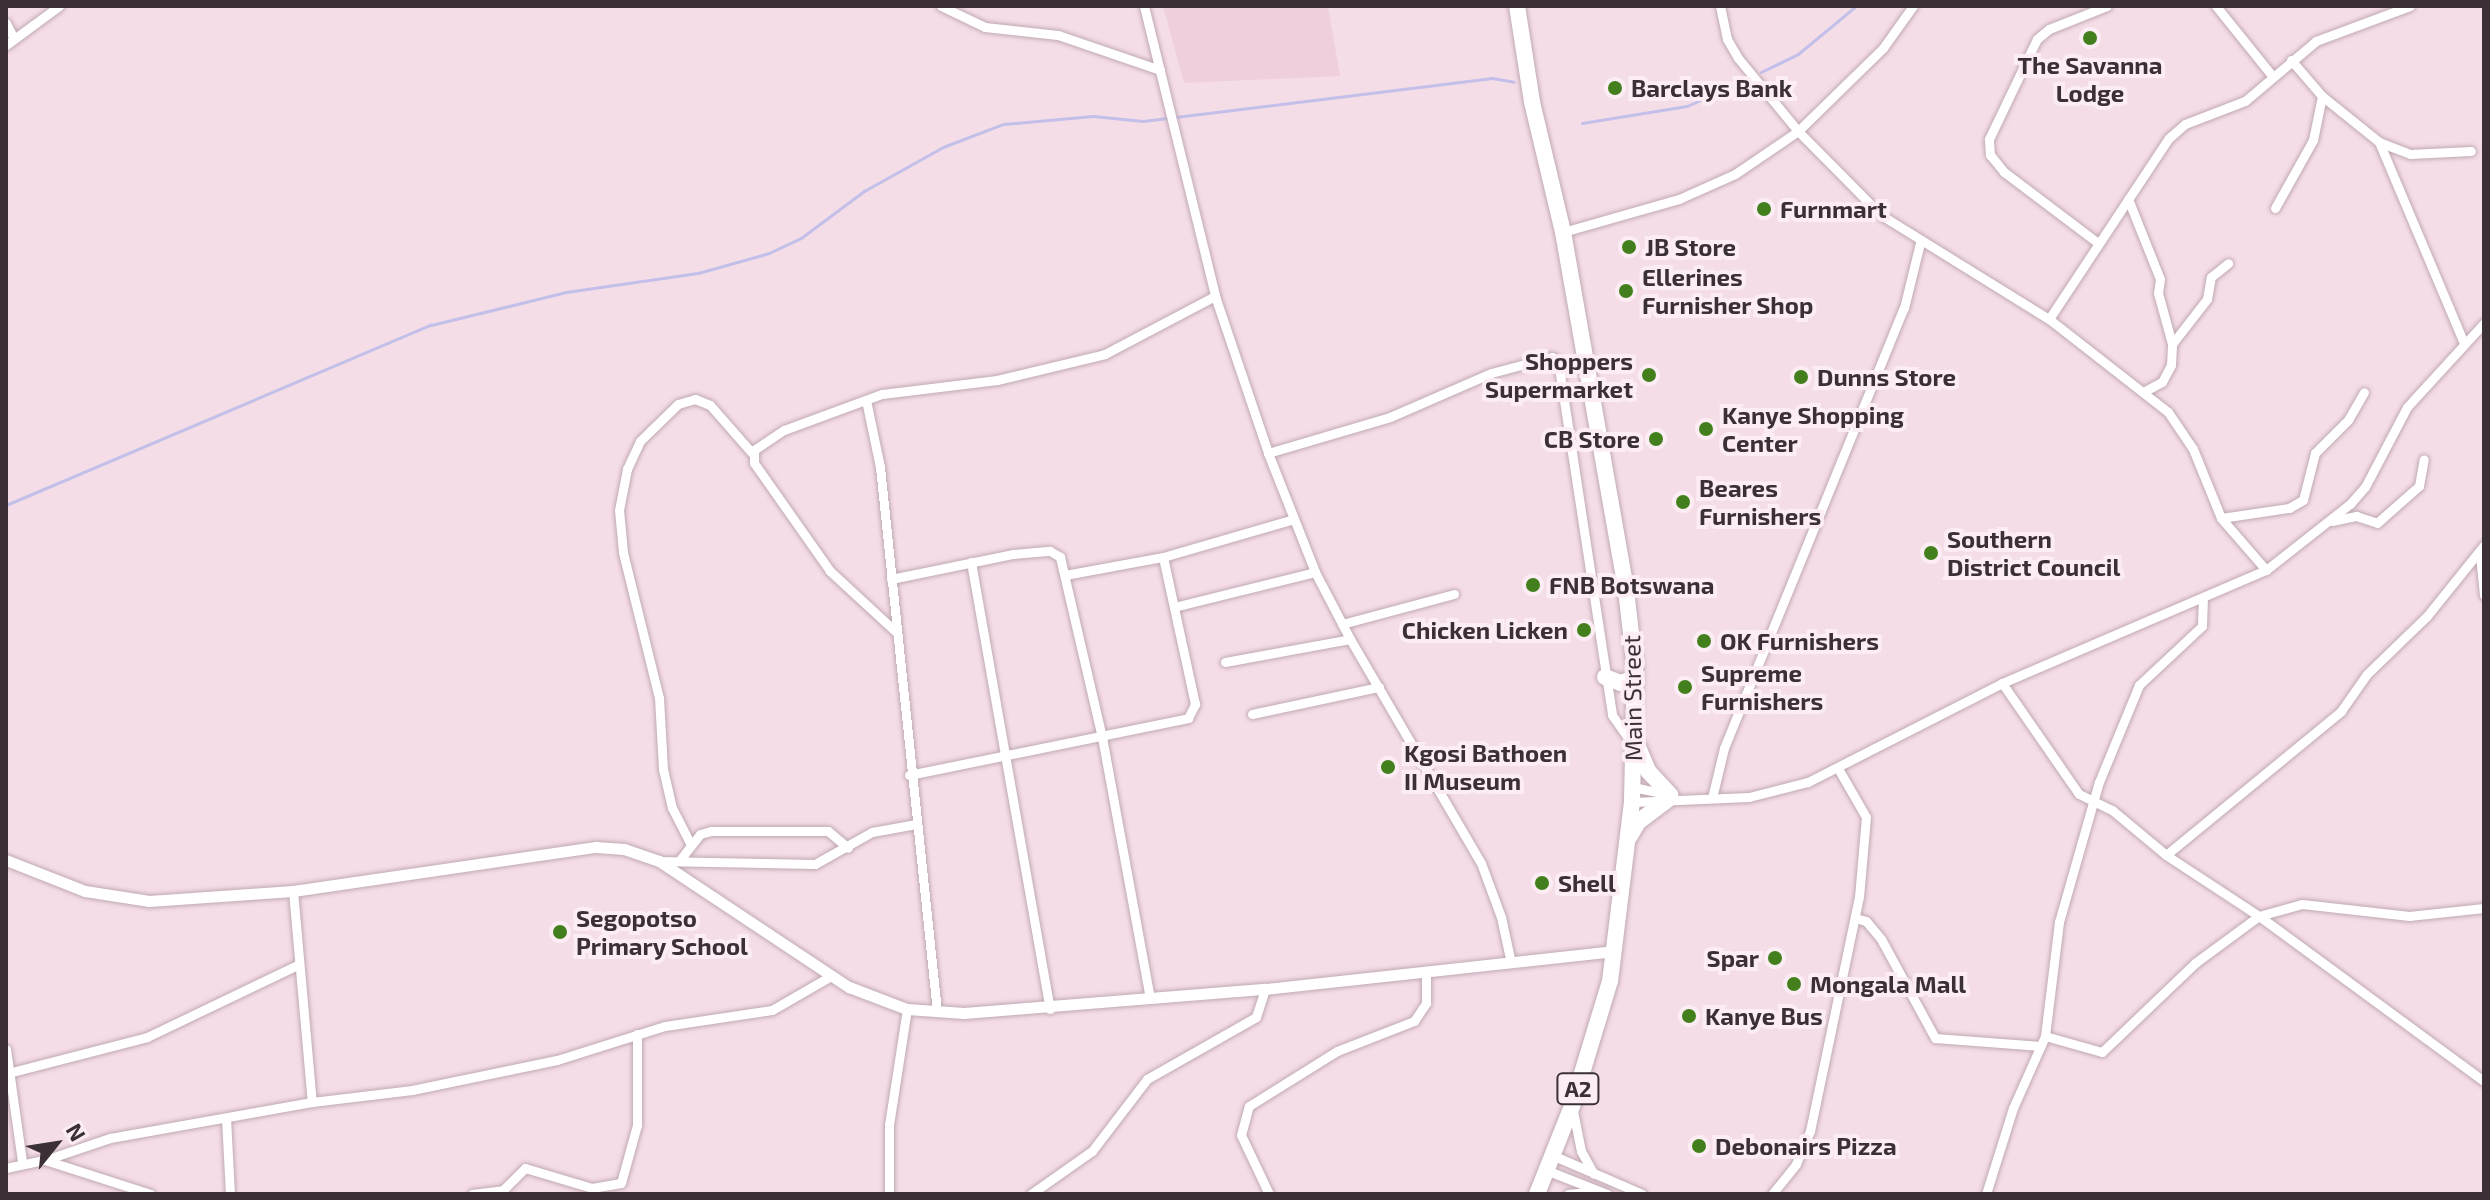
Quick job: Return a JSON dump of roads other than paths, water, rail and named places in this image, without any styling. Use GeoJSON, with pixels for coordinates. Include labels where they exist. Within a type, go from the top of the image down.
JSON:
{"type":"FeatureCollection","features":[{"type":"Feature","properties":{"kind":"highway","name":"Main Street"},"geometry":{"type":"LineString","coordinates":[[1517,6],[1532,102],[1563,232],[1626,590],[1635,678],[1633,795],[1614,951],[1598,1029],[1537,1194]]}},
{"type":"Feature","properties":{"kind":"highway"},"geometry":{"type":"LineString","coordinates":[[1605,677],[1621,683],[1635,678]]}},
{"type":"Feature","properties":{"kind":"highway"},"geometry":{"type":"LineString","coordinates":[[1629,838],[1638,822],[1672,798],[1645,766],[1635,740]]}},
{"type":"Feature","properties":{"kind":"street"},"geometry":{"type":"LineString","coordinates":[[6,23],[10,42],[59,6]]}},
{"type":"Feature","properties":{"kind":"street"},"geometry":{"type":"LineString","coordinates":[[941,6],[985,27],[1058,35],[1160,70]]}},
{"type":"Feature","properties":{"kind":"street"},"geometry":{"type":"LineString","coordinates":[[1144,6],[1215,296],[1268,453],[1315,572],[1342,624],[1481,863],[1501,917],[1511,963]]}},
{"type":"Feature","properties":{"kind":"street"},"geometry":{"type":"LineString","coordinates":[[1720,6],[1727,39],[1738,58],[1798,131],[1881,215],[1920,243],[2049,319],[2145,391],[2193,449],[2221,518],[2266,570]]}},
{"type":"Feature","properties":{"kind":"street"},"geometry":{"type":"LineString","coordinates":[[1563,232],[1709,188],[1798,131],[1883,48],[1913,6]]}},
{"type":"Feature","properties":{"kind":"street"},"geometry":{"type":"LineString","coordinates":[[2098,243],[2004,172],[1990,155],[1989,139],[2037,39],[2049,29],[2107,6]]}},
{"type":"Feature","properties":{"kind":"street"},"geometry":{"type":"LineString","coordinates":[[2216,6],[2273,77]]}},
{"type":"Feature","properties":{"kind":"street"},"geometry":{"type":"LineString","coordinates":[[2049,319],[2169,138],[2185,124],[2245,101],[2291,60],[2360,21],[2410,6]]}},
{"type":"Feature","properties":{"kind":"street"},"geometry":{"type":"LineString","coordinates":[[2291,60],[2322,96],[2379,142],[2410,154],[2471,151]]}},
{"type":"Feature","properties":{"kind":"street"},"geometry":{"type":"LineString","coordinates":[[2275,208],[2313,140],[2322,96]]}},
{"type":"Feature","properties":{"kind":"street"},"geometry":{"type":"LineString","coordinates":[[2379,142],[2464,343]]}},
{"type":"Feature","properties":{"kind":"street"},"geometry":{"type":"LineString","coordinates":[[2128,199],[2160,279],[2158,293],[2172,344],[2171,365],[2162,382],[2145,391]]}},
{"type":"Feature","properties":{"kind":"street"},"geometry":{"type":"LineString","coordinates":[[1712,798],[1724,748],[1904,308],[1920,243]]}},
{"type":"Feature","properties":{"kind":"street"},"geometry":{"type":"LineString","coordinates":[[2172,344],[2207,299],[2211,277],[2228,263]]}},
{"type":"Feature","properties":{"kind":"street"},"geometry":{"type":"LineString","coordinates":[[752,453],[784,430],[866,400],[1062,368],[1105,354],[1215,296]]}},
{"type":"Feature","properties":{"kind":"street"},"geometry":{"type":"LineString","coordinates":[[1633,795],[1712,798],[1775,792],[1839,770],[2002,683],[2116,631],[2203,601],[2266,570],[2329,522],[2365,487],[2396,423],[2484,323]]}},
{"type":"Feature","properties":{"kind":"street"},"geometry":{"type":"LineString","coordinates":[[1268,453],[1351,431],[1491,373],[1552,357],[1558,361],[1612,715],[1635,740]]}},
{"type":"Feature","properties":{"kind":"street"},"geometry":{"type":"LineString","coordinates":[[2221,518],[2289,508],[2303,500],[2315,453],[2348,420],[2364,392]]}},
{"type":"Feature","properties":{"kind":"street"},"geometry":{"type":"LineString","coordinates":[[690,843],[672,808],[663,769],[659,698],[626,567],[619,510],[627,469],[640,441],[678,404],[695,399],[710,405],[752,453],[754,463],[830,571],[896,632]]}},
{"type":"Feature","properties":{"kind":"street"},"geometry":{"type":"LineString","coordinates":[[866,400],[880,467],[909,775],[937,1011]]}},
{"type":"Feature","properties":{"kind":"street"},"geometry":{"type":"LineString","coordinates":[[2329,522],[2356,516],[2377,523],[2419,486],[2424,459]]}},
{"type":"Feature","properties":{"kind":"street"},"geometry":{"type":"LineString","coordinates":[[1065,575],[1163,557],[1294,519]]}},
{"type":"Feature","properties":{"kind":"street"},"geometry":{"type":"LineString","coordinates":[[2482,550],[2484,595]]}},
{"type":"Feature","properties":{"kind":"street"},"geometry":{"type":"LineString","coordinates":[[2166,855],[2341,711],[2367,674],[2482,550]]}},
{"type":"Feature","properties":{"kind":"street"},"geometry":{"type":"LineString","coordinates":[[891,579],[971,562],[1050,551],[1060,557],[1102,737],[1150,999]]}},
{"type":"Feature","properties":{"kind":"street"},"geometry":{"type":"LineString","coordinates":[[909,775],[1183,720],[1195,709],[1163,557]]}},
{"type":"Feature","properties":{"kind":"street"},"geometry":{"type":"LineString","coordinates":[[971,562],[1050,1009]]}},
{"type":"Feature","properties":{"kind":"street"},"geometry":{"type":"LineString","coordinates":[[1174,607],[1315,572]]}},
{"type":"Feature","properties":{"kind":"street"},"geometry":{"type":"LineString","coordinates":[[1342,624],[1454,594]]}},
{"type":"Feature","properties":{"kind":"street"},"geometry":{"type":"LineString","coordinates":[[1986,1194],[2013,1108],[2043,1041],[2059,922],[2094,799],[2139,685],[2202,626],[2203,601]]}},
{"type":"Feature","properties":{"kind":"street"},"geometry":{"type":"LineString","coordinates":[[1225,662],[1350,639]]}},
{"type":"Feature","properties":{"kind":"street"},"geometry":{"type":"LineString","coordinates":[[2002,683],[2075,790],[2094,799],[2166,855],[2259,916],[2484,1081]]}},
{"type":"Feature","properties":{"kind":"street"},"geometry":{"type":"LineString","coordinates":[[1252,714],[1379,687]]}},
{"type":"Feature","properties":{"kind":"street"},"geometry":{"type":"LineString","coordinates":[[1772,1194],[1796,1164],[1810,1131],[1855,918],[1866,817],[1839,770]]}},
{"type":"Feature","properties":{"kind":"street"},"geometry":{"type":"LineString","coordinates":[[1633,795],[1672,798]]}},
{"type":"Feature","properties":{"kind":"street"},"geometry":{"type":"LineString","coordinates":[[6,860],[85,891],[149,901],[293,891],[596,847],[659,861],[815,864],[872,832],[916,824]]}},
{"type":"Feature","properties":{"kind":"street"},"geometry":{"type":"LineString","coordinates":[[679,861],[690,843],[711,831],[828,831],[848,848]]}},
{"type":"Feature","properties":{"kind":"street"},"geometry":{"type":"LineString","coordinates":[[659,861],[831,976],[907,1009],[1050,1009],[1614,951]]}},
{"type":"Feature","properties":{"kind":"street"},"geometry":{"type":"LineString","coordinates":[[293,891],[297,965],[312,1102]]}},
{"type":"Feature","properties":{"kind":"street"},"geometry":{"type":"LineString","coordinates":[[1855,918],[1866,921],[1881,939],[1935,1038],[2043,1041],[2104,1052],[2195,963],[2259,916],[2302,904],[2409,916],[2484,908]]}},
{"type":"Feature","properties":{"kind":"street"},"geometry":{"type":"LineString","coordinates":[[12,1072],[147,1037],[297,965]]}},
{"type":"Feature","properties":{"kind":"street"},"geometry":{"type":"LineString","coordinates":[[1269,1194],[1241,1135],[1249,1106],[1337,1051],[1414,1021],[1426,1003],[1426,971]]}},
{"type":"Feature","properties":{"kind":"street"},"geometry":{"type":"LineString","coordinates":[[6,1168],[22,1162],[45,1160],[110,1138],[312,1102],[412,1090],[500,1072],[637,1034],[772,1010],[831,976]]}},
{"type":"Feature","properties":{"kind":"street"},"geometry":{"type":"LineString","coordinates":[[1031,1194],[1092,1151],[1147,1079],[1256,1017],[1265,989]]}},
{"type":"Feature","properties":{"kind":"street"},"geometry":{"type":"LineString","coordinates":[[889,1194],[889,1125],[907,1009]]}},
{"type":"Feature","properties":{"kind":"street"},"geometry":{"type":"LineString","coordinates":[[472,1194],[503,1190],[525,1168],[592,1188],[621,1183],[637,1125],[637,1034]]}},
{"type":"Feature","properties":{"kind":"street"},"geometry":{"type":"LineString","coordinates":[[6,1049],[12,1072],[22,1162]]}},
{"type":"Feature","properties":{"kind":"street"},"geometry":{"type":"LineString","coordinates":[[1572,1106],[1581,1151],[1594,1174]]}},
{"type":"Feature","properties":{"kind":"street"},"geometry":{"type":"LineString","coordinates":[[226,1118],[230,1194]]}},
{"type":"Feature","properties":{"kind":"street"},"geometry":{"type":"LineString","coordinates":[[45,1160],[151,1194]]}},
{"type":"Feature","properties":{"kind":"street"},"geometry":{"type":"LineString","coordinates":[[1549,1163],[1594,1174],[1642,1194]]}},
{"type":"Feature","properties":{"kind":"street"},"geometry":{"type":"LineString","coordinates":[[1549,1163],[1602,1192]]}},
{"type":"Feature","properties":{"kind":"street"},"geometry":{"type":"LineString","coordinates":[[1568,1194],[1602,1192]]}},
{"type":"Feature","properties":{"kind":"waterway"},"geometry":{"type":"LineString","coordinates":[[1761,72],[1798,54],[1856,6]]}},
{"type":"Feature","properties":{"kind":"waterway"},"geometry":{"type":"LineString","coordinates":[[6,505],[431,325],[566,292],[698,273],[769,253],[801,238],[864,191],[943,147],[1003,124],[1093,116],[1143,121],[1492,78],[1514,82]]}},
{"type":"Feature","properties":{"kind":"waterway"},"geometry":{"type":"LineString","coordinates":[[1582,123],[1687,106],[1741,82]]}},
{"type":"Feature","properties":{"kind":"place","name":"The Savanna Lodge"},"geometry":{"type":"Point","coordinates":[2090,38]}},
{"type":"Feature","properties":{"kind":"place","name":"Barclays Bank"},"geometry":{"type":"Point","coordinates":[1615,88]}},
{"type":"Feature","properties":{"kind":"place","name":"Furnmart"},"geometry":{"type":"Point","coordinates":[1764,209]}},
{"type":"Feature","properties":{"kind":"place","name":"JB Store"},"geometry":{"type":"Point","coordinates":[1629,247]}},
{"type":"Feature","properties":{"kind":"place","name":"Ellerines Furnisher Shop"},"geometry":{"type":"Point","coordinates":[1626,291]}},
{"type":"Feature","properties":{"kind":"place","name":"Shoppers Supermarket"},"geometry":{"type":"Point","coordinates":[1649,375]}},
{"type":"Feature","properties":{"kind":"place","name":"Dunns Store"},"geometry":{"type":"Point","coordinates":[1801,377]}},
{"type":"Feature","properties":{"kind":"place","name":"Kanye Shopping Center"},"geometry":{"type":"Point","coordinates":[1706,429]}},
{"type":"Feature","properties":{"kind":"place","name":"CB Store"},"geometry":{"type":"Point","coordinates":[1656,439]}},
{"type":"Feature","properties":{"kind":"place","name":"Beares Furnishers"},"geometry":{"type":"Point","coordinates":[1683,502]}},
{"type":"Feature","properties":{"kind":"place","name":"Southern District Council"},"geometry":{"type":"Point","coordinates":[1931,553]}},
{"type":"Feature","properties":{"kind":"place","name":"FNB Botswana"},"geometry":{"type":"Point","coordinates":[1533,585]}},
{"type":"Feature","properties":{"kind":"place","name":"Chicken Licken"},"geometry":{"type":"Point","coordinates":[1584,630]}},
{"type":"Feature","properties":{"kind":"place","name":"OK Furnishers"},"geometry":{"type":"Point","coordinates":[1704,641]}},
{"type":"Feature","properties":{"kind":"place","name":"Supreme Furnishers"},"geometry":{"type":"Point","coordinates":[1685,687]}},
{"type":"Feature","properties":{"kind":"place","name":"Kgosi Bathoen II Museum"},"geometry":{"type":"Point","coordinates":[1388,767]}},
{"type":"Feature","properties":{"kind":"place","name":"Shell"},"geometry":{"type":"Point","coordinates":[1542,883]}},
{"type":"Feature","properties":{"kind":"place","name":"Segopotso Primary School"},"geometry":{"type":"Point","coordinates":[560,932]}},
{"type":"Feature","properties":{"kind":"place","name":"Spar"},"geometry":{"type":"Point","coordinates":[1775,958]}},
{"type":"Feature","properties":{"kind":"place","name":"Mongala Mall"},"geometry":{"type":"Point","coordinates":[1794,984]}},
{"type":"Feature","properties":{"kind":"place","name":"Kanye Bus"},"geometry":{"type":"Point","coordinates":[1689,1016]}},
{"type":"Feature","properties":{"kind":"place","name":"Debonairs Pizza"},"geometry":{"type":"Point","coordinates":[1699,1146]}}]}
